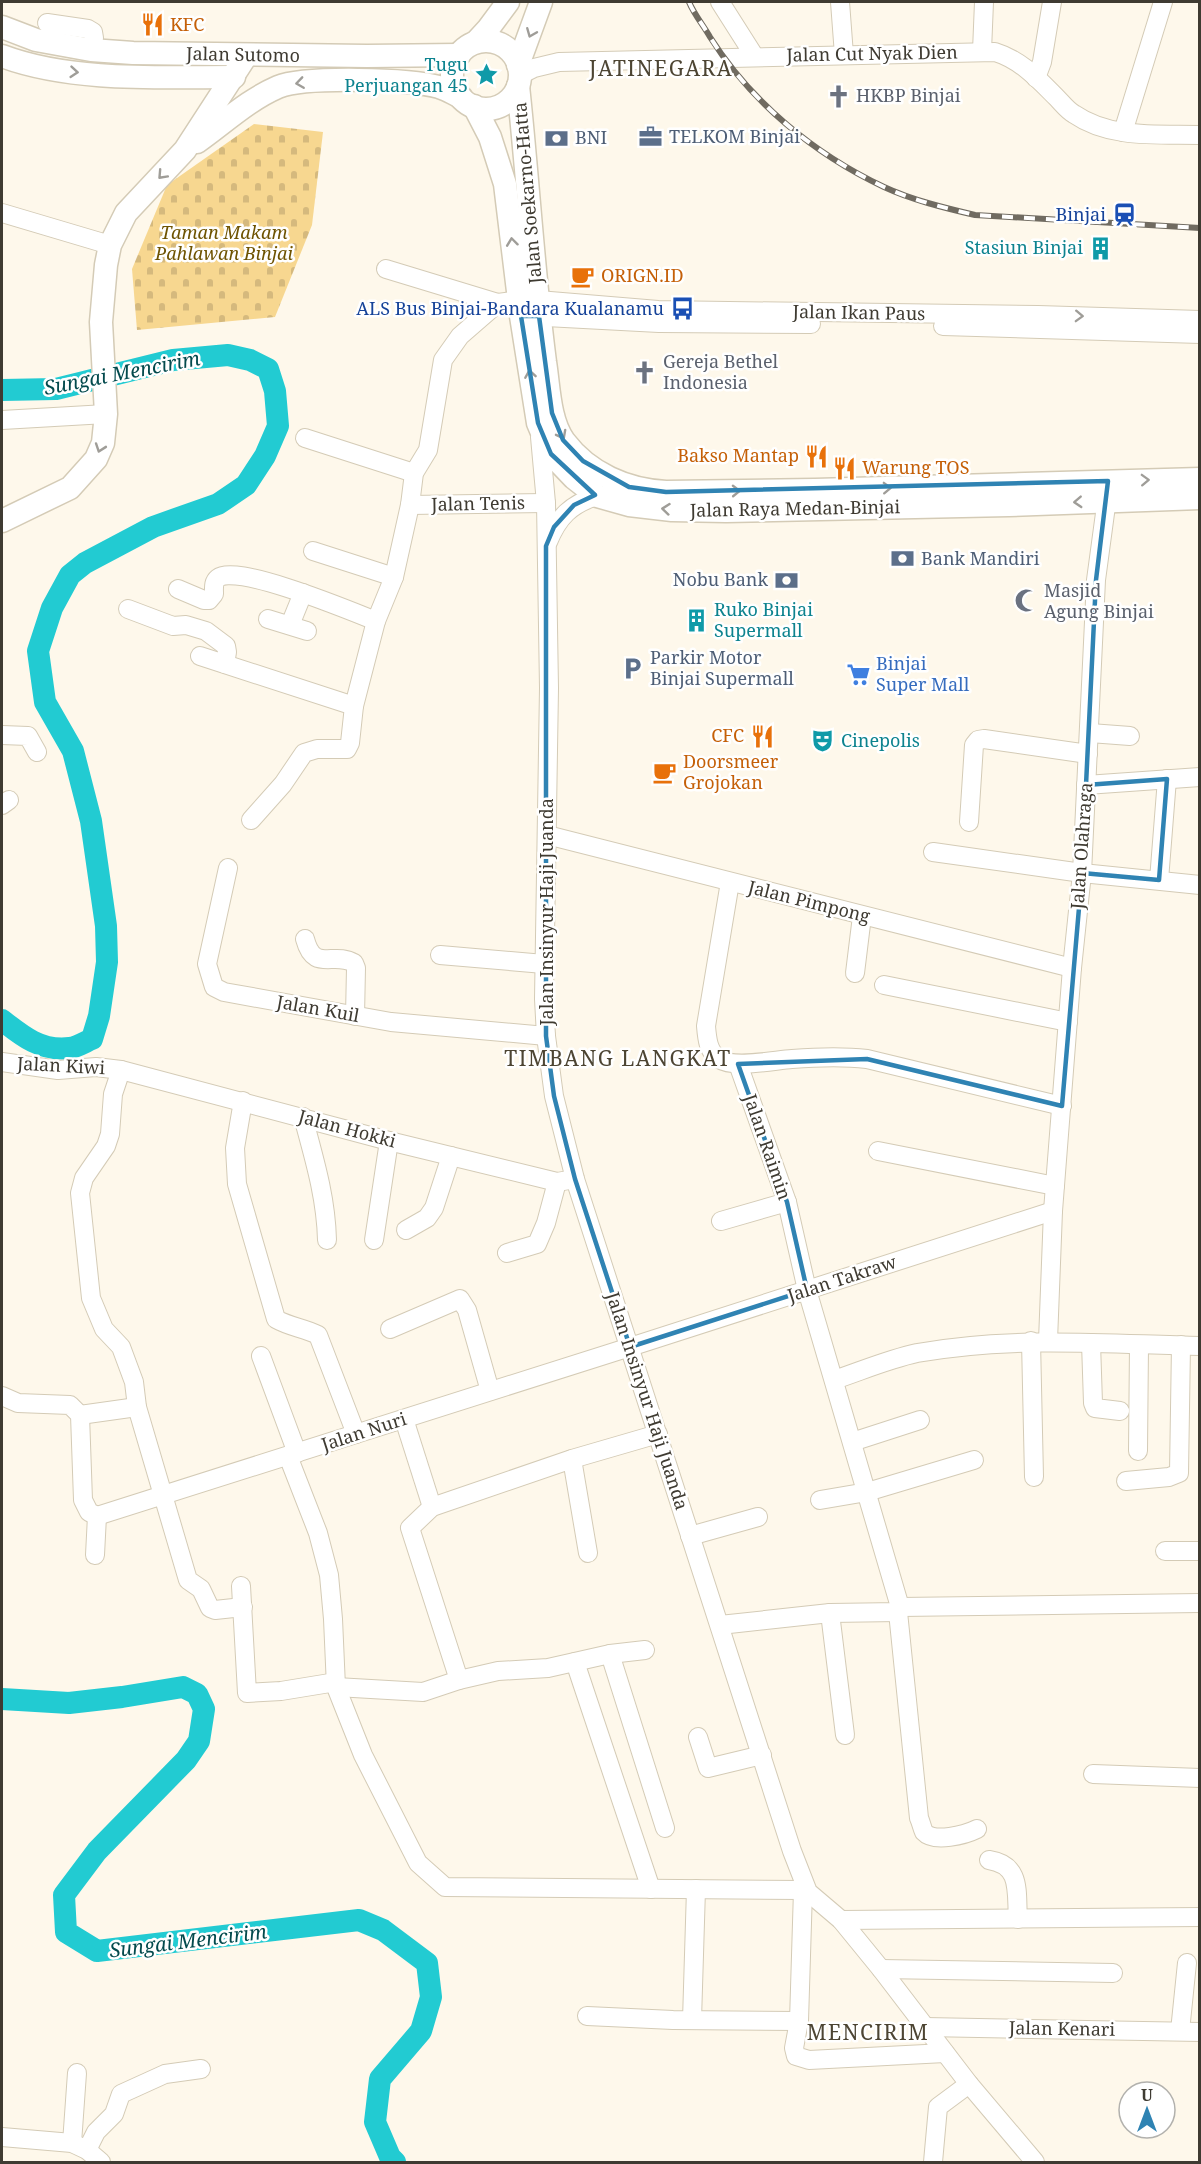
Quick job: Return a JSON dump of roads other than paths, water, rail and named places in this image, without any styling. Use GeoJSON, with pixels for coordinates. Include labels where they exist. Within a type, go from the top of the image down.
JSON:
{"type":"FeatureCollection","features":[{"type":"Feature","properties":{"kind":"main road"},"geometry":{"type":"LineString","coordinates":[[508,2],[495,20],[467,49],[452,72],[455,89],[467,101],[482,108],[497,106],[510,98],[541,2]]}},
{"type":"Feature","properties":{"kind":"main road","name":"Jalan Sutomo"},"geometry":{"type":"LineString","coordinates":[[2,27],[37,34],[91,50],[152,54],[334,56],[467,49]]}},
{"type":"Feature","properties":{"kind":"main road"},"geometry":{"type":"LineString","coordinates":[[15,61],[37,34]]}},
{"type":"Feature","properties":{"kind":"main road"},"geometry":{"type":"LineString","coordinates":[[467,49],[484,41],[502,45],[509,50],[519,75]]}},
{"type":"Feature","properties":{"kind":"main road"},"geometry":{"type":"LineString","coordinates":[[152,54],[152,77]]}},
{"type":"Feature","properties":{"kind":"main road"},"geometry":{"type":"LineString","coordinates":[[2,521],[70,488],[96,459],[103,443],[106,414],[101,322],[110,245],[126,213],[185,150],[246,56]]}},
{"type":"Feature","properties":{"kind":"main road"},"geometry":{"type":"LineString","coordinates":[[334,56],[336,80]]}},
{"type":"Feature","properties":{"kind":"main road","name":"Jalan Sutomo"},"geometry":{"type":"LineString","coordinates":[[15,61],[68,72],[152,77],[234,77]]}},
{"type":"Feature","properties":{"kind":"main road","name":"Jalan Soekarno-Hatta"},"geometry":{"type":"LineString","coordinates":[[519,75],[523,307]]}},
{"type":"Feature","properties":{"kind":"main road","name":"Jalan Sutomo"},"geometry":{"type":"LineString","coordinates":[[185,150],[255,99],[280,86],[301,82],[336,80],[411,82],[440,87],[467,101]]}},
{"type":"Feature","properties":{"kind":"main road","name":"Jalan Soekarno-Hatta"},"geometry":{"type":"LineString","coordinates":[[467,101],[490,137],[505,184],[523,307]]}},
{"type":"Feature","properties":{"kind":"main road","name":"Jalan Raya Medan-Binjai"},"geometry":{"type":"LineString","coordinates":[[523,307],[538,423],[551,454],[573,478],[597,496],[629,505],[672,510],[829,499]]}},
{"type":"Feature","properties":{"kind":"main road","name":"Jalan Raya Medan-Binjai"},"geometry":{"type":"LineString","coordinates":[[523,307],[552,413],[563,440],[583,462],[608,479],[646,491],[1009,505],[1200,478]]}},
{"type":"Feature","properties":{"kind":"main road","name":"Jalan Raya Medan-Binjai"},"geometry":{"type":"LineString","coordinates":[[1108,491],[1200,498]]}},
{"type":"Feature","properties":{"kind":"street"},"geometry":{"type":"LineString","coordinates":[[720,2],[755,57]]}},
{"type":"Feature","properties":{"kind":"street"},"geometry":{"type":"LineString","coordinates":[[840,2],[844,55]]}},
{"type":"Feature","properties":{"kind":"street"},"geometry":{"type":"LineString","coordinates":[[982,51],[984,2]]}},
{"type":"Feature","properties":{"kind":"street"},"geometry":{"type":"LineString","coordinates":[[1036,78],[1042,62],[1052,2]]}},
{"type":"Feature","properties":{"kind":"street"},"geometry":{"type":"LineString","coordinates":[[1123,132],[1163,2]]}},
{"type":"Feature","properties":{"kind":"street","name":"Jalan Cut Nyak Dien"},"geometry":{"type":"LineString","coordinates":[[519,75],[534,68],[559,62],[995,52],[1011,57],[1073,114],[1101,128],[1123,132],[1200,135]]}},
{"type":"Feature","properties":{"kind":"street"},"geometry":{"type":"LineString","coordinates":[[2,213],[110,245]]}},
{"type":"Feature","properties":{"kind":"street","name":"Jalan Ikan Paus"},"geometry":{"type":"LineString","coordinates":[[386,269],[523,307],[953,320],[1200,334]]}},
{"type":"Feature","properties":{"kind":"street"},"geometry":{"type":"LineString","coordinates":[[251,820],[283,784],[304,753],[317,749],[347,749],[350,743],[354,706],[376,621],[394,577],[410,505],[414,473],[428,450],[443,360],[460,336],[523,307]]}},
{"type":"Feature","properties":{"kind":"street","name":"Jalan Ikan Paus"},"geometry":{"type":"LineString","coordinates":[[953,320],[1200,321]]}},
{"type":"Feature","properties":{"kind":"street"},"geometry":{"type":"LineString","coordinates":[[2,420],[106,414]]}},
{"type":"Feature","properties":{"kind":"street","name":"Jalan Insinyur Haji Juanda"},"geometry":{"type":"LineString","coordinates":[[538,423],[546,503],[549,688],[544,964],[546,1036],[554,1096],[575,1179],[806,1891],[841,1920],[969,2084],[1035,2163]]}},
{"type":"Feature","properties":{"kind":"street"},"geometry":{"type":"LineString","coordinates":[[305,438],[414,473]]}},
{"type":"Feature","properties":{"kind":"street","name":"Jalan Olahraga"},"geometry":{"type":"LineString","coordinates":[[1034,1476],[1040,1341],[1082,873],[1096,580],[1108,491]]}},
{"type":"Feature","properties":{"kind":"street","name":"Jalan Insinyur Haji Juanda"},"geometry":{"type":"LineString","coordinates":[[546,546],[554,527],[564,513],[574,505],[597,496]]}},
{"type":"Feature","properties":{"kind":"street","name":"Jalan Tenis"},"geometry":{"type":"LineString","coordinates":[[410,505],[546,503]]}},
{"type":"Feature","properties":{"kind":"street"},"geometry":{"type":"LineString","coordinates":[[313,551],[394,577]]}},
{"type":"Feature","properties":{"kind":"street"},"geometry":{"type":"LineString","coordinates":[[178,590],[209,600],[214,594],[214,583],[218,578],[223,575],[235,575],[290,587],[376,621]]}},
{"type":"Feature","properties":{"kind":"street"},"geometry":{"type":"LineString","coordinates":[[268,619],[298,628],[303,593]]}},
{"type":"Feature","properties":{"kind":"street"},"geometry":{"type":"LineString","coordinates":[[128,609],[173,626],[186,625],[206,631],[226,646],[225,664]]}},
{"type":"Feature","properties":{"kind":"street"},"geometry":{"type":"LineString","coordinates":[[200,656],[354,706]]}},
{"type":"Feature","properties":{"kind":"street"},"geometry":{"type":"LineString","coordinates":[[1090,733],[1130,736]]}},
{"type":"Feature","properties":{"kind":"street"},"geometry":{"type":"LineString","coordinates":[[2,735],[28,736],[37,752]]}},
{"type":"Feature","properties":{"kind":"street"},"geometry":{"type":"LineString","coordinates":[[969,822],[974,745],[978,740],[1088,754]]}},
{"type":"Feature","properties":{"kind":"street"},"geometry":{"type":"LineString","coordinates":[[1086,785],[1200,777]]}},
{"type":"Feature","properties":{"kind":"street"},"geometry":{"type":"LineString","coordinates":[[1159,880],[1167,779]]}},
{"type":"Feature","properties":{"kind":"street","name":"Jalan Pimpong"},"geometry":{"type":"LineString","coordinates":[[547,835],[1072,968]]}},
{"type":"Feature","properties":{"kind":"street"},"geometry":{"type":"LineString","coordinates":[[933,852],[1082,873],[1200,885]]}},
{"type":"Feature","properties":{"kind":"street","name":"Jalan Kuil"},"geometry":{"type":"LineString","coordinates":[[228,868],[207,964],[214,987],[224,992],[391,1022],[546,1036]]}},
{"type":"Feature","properties":{"kind":"street"},"geometry":{"type":"LineString","coordinates":[[730,882],[706,1026],[707,1042],[712,1052],[720,1060],[738,1064],[847,1056],[1062,1106]]}},
{"type":"Feature","properties":{"kind":"street"},"geometry":{"type":"LineString","coordinates":[[855,973],[862,916]]}},
{"type":"Feature","properties":{"kind":"street"},"geometry":{"type":"LineString","coordinates":[[305,939],[308,951],[314,957],[326,960],[348,959],[354,963],[356,968],[355,1016]]}},
{"type":"Feature","properties":{"kind":"street"},"geometry":{"type":"LineString","coordinates":[[440,955],[544,964]]}},
{"type":"Feature","properties":{"kind":"street"},"geometry":{"type":"LineString","coordinates":[[884,985],[1068,1022]]}},
{"type":"Feature","properties":{"kind":"street","name":"Jalan Kiwi"},"geometry":{"type":"LineString","coordinates":[[2,1062],[58,1070],[96,1067],[121,1070]]}},
{"type":"Feature","properties":{"kind":"street","name":"Jalan Raimin"},"geometry":{"type":"LineString","coordinates":[[738,1064],[787,1202],[807,1290],[867,1492],[899,1610],[919,1818],[927,1835],[937,1837],[966,1834],[977,1829]]}},
{"type":"Feature","properties":{"kind":"street"},"geometry":{"type":"LineString","coordinates":[[121,1070],[113,1094],[111,1126],[106,1146],[84,1178],[80,1193],[91,1298],[104,1329],[121,1347],[134,1382],[137,1407],[188,1580],[201,1589],[210,1608],[214,1610],[243,1608]]}},
{"type":"Feature","properties":{"kind":"street","name":"Jalan Hokki"},"geometry":{"type":"LineString","coordinates":[[121,1070],[389,1141],[556,1182],[575,1179]]}},
{"type":"Feature","properties":{"kind":"street"},"geometry":{"type":"LineString","coordinates":[[243,1101],[235,1148],[237,1184],[276,1319],[318,1335],[356,1434]]}},
{"type":"Feature","properties":{"kind":"street"},"geometry":{"type":"LineString","coordinates":[[303,1117],[321,1183],[327,1215],[327,1240]]}},
{"type":"Feature","properties":{"kind":"street"},"geometry":{"type":"LineString","coordinates":[[374,1239],[389,1141]]}},
{"type":"Feature","properties":{"kind":"street"},"geometry":{"type":"LineString","coordinates":[[878,1151],[1055,1186]]}},
{"type":"Feature","properties":{"kind":"street"},"geometry":{"type":"LineString","coordinates":[[406,1230],[427,1218],[434,1208],[451,1156]]}},
{"type":"Feature","properties":{"kind":"street"},"geometry":{"type":"LineString","coordinates":[[507,1253],[537,1244],[546,1223],[556,1182]]}},
{"type":"Feature","properties":{"kind":"street"},"geometry":{"type":"LineString","coordinates":[[721,1221],[787,1202]]}},
{"type":"Feature","properties":{"kind":"street","name":"Jalan Takraw"},"geometry":{"type":"LineString","coordinates":[[630,1347],[1053,1211]]}},
{"type":"Feature","properties":{"kind":"street"},"geometry":{"type":"LineString","coordinates":[[390,1329],[460,1299],[467,1310],[490,1391]]}},
{"type":"Feature","properties":{"kind":"street"},"geometry":{"type":"LineString","coordinates":[[834,1380],[915,1354],[989,1344],[1040,1341],[1190,1346],[1179,1473],[1169,1477],[1126,1481]]}},
{"type":"Feature","properties":{"kind":"street"},"geometry":{"type":"LineString","coordinates":[[1091,1343],[1093,1404],[1100,1410],[1120,1411]]}},
{"type":"Feature","properties":{"kind":"street"},"geometry":{"type":"LineString","coordinates":[[1138,1345],[1138,1450]]}},
{"type":"Feature","properties":{"kind":"street","name":"Jalan Nuri"},"geometry":{"type":"LineString","coordinates":[[97,1516],[266,1457],[293,1454],[630,1347]]}},
{"type":"Feature","properties":{"kind":"street"},"geometry":{"type":"LineString","coordinates":[[261,1356],[318,1533],[329,1575],[336,1685],[363,1755],[418,1863],[445,1887],[806,1891],[799,2020],[794,2048],[796,2056],[801,2059],[945,2053]]}},
{"type":"Feature","properties":{"kind":"street"},"geometry":{"type":"LineString","coordinates":[[2,1396],[18,1404],[70,1406],[80,1414],[137,1407]]}},
{"type":"Feature","properties":{"kind":"street"},"geometry":{"type":"LineString","coordinates":[[80,1414],[83,1500],[89,1512],[97,1516],[95,1555]]}},
{"type":"Feature","properties":{"kind":"street"},"geometry":{"type":"LineString","coordinates":[[404,1419],[432,1507]]}},
{"type":"Feature","properties":{"kind":"street"},"geometry":{"type":"LineString","coordinates":[[852,1442],[920,1420]]}},
{"type":"Feature","properties":{"kind":"street"},"geometry":{"type":"LineString","coordinates":[[459,1680],[410,1528],[432,1507],[572,1459],[658,1434]]}},
{"type":"Feature","properties":{"kind":"street"},"geometry":{"type":"LineString","coordinates":[[572,1459],[588,1552]]}},
{"type":"Feature","properties":{"kind":"street"},"geometry":{"type":"LineString","coordinates":[[820,1500],[867,1492],[974,1460]]}},
{"type":"Feature","properties":{"kind":"street"},"geometry":{"type":"LineString","coordinates":[[690,1536],[758,1517]]}},
{"type":"Feature","properties":{"kind":"street"},"geometry":{"type":"LineString","coordinates":[[1165,1551],[1200,1551]]}},
{"type":"Feature","properties":{"kind":"street"},"geometry":{"type":"LineString","coordinates":[[241,1586],[247,1693],[336,1685],[423,1692],[459,1680],[498,1671],[548,1668],[610,1654],[645,1650]]}},
{"type":"Feature","properties":{"kind":"street"},"geometry":{"type":"LineString","coordinates":[[720,1625],[830,1613],[1200,1603]]}},
{"type":"Feature","properties":{"kind":"street"},"geometry":{"type":"LineString","coordinates":[[830,1613],[845,1735]]}},
{"type":"Feature","properties":{"kind":"street"},"geometry":{"type":"LineString","coordinates":[[610,1654],[666,1828]]}},
{"type":"Feature","properties":{"kind":"street"},"geometry":{"type":"LineString","coordinates":[[575,1662],[651,1889]]}},
{"type":"Feature","properties":{"kind":"street"},"geometry":{"type":"LineString","coordinates":[[698,1737],[708,1768],[762,1755]]}},
{"type":"Feature","properties":{"kind":"street"},"geometry":{"type":"LineString","coordinates":[[1093,1774],[1200,1778]]}},
{"type":"Feature","properties":{"kind":"street"},"geometry":{"type":"LineString","coordinates":[[989,1860],[1001,1862],[1009,1867],[1012,1873],[1015,1880],[1018,1919]]}},
{"type":"Feature","properties":{"kind":"street"},"geometry":{"type":"LineString","coordinates":[[692,2020],[696,1889]]}},
{"type":"Feature","properties":{"kind":"street"},"geometry":{"type":"LineString","coordinates":[[841,1920],[1200,1917]]}},
{"type":"Feature","properties":{"kind":"street"},"geometry":{"type":"LineString","coordinates":[[1180,2031],[1187,1963]]}},
{"type":"Feature","properties":{"kind":"street"},"geometry":{"type":"LineString","coordinates":[[881,1969],[1113,1973]]}},
{"type":"Feature","properties":{"kind":"street"},"geometry":{"type":"LineString","coordinates":[[587,2016],[692,2020],[799,2020]]}},
{"type":"Feature","properties":{"kind":"street","name":"Jalan Kenari"},"geometry":{"type":"LineString","coordinates":[[925,2027],[1200,2032]]}},
{"type":"Feature","properties":{"kind":"street"},"geometry":{"type":"LineString","coordinates":[[79,2146],[114,2114],[120,2094],[165,2074],[201,2069]]}},
{"type":"Feature","properties":{"kind":"street"},"geometry":{"type":"LineString","coordinates":[[77,2073],[79,2146]]}},
{"type":"Feature","properties":{"kind":"street"},"geometry":{"type":"LineString","coordinates":[[933,2163],[938,2107],[969,2084]]}},
{"type":"Feature","properties":{"kind":"street"},"geometry":{"type":"LineString","coordinates":[[2,2137],[79,2146],[101,2163]]}},
{"type":"Feature","properties":{"kind":"waterway","name":"Sungai Mencirim"},"geometry":{"type":"LineString","coordinates":[[2,390],[56,389],[173,360],[228,355],[250,360],[268,369],[275,391],[278,426],[265,456],[246,485],[218,504],[153,527],[85,563],[70,575],[52,608],[38,651],[45,702],[73,751],[91,821],[106,926],[107,962],[99,1016],[92,1039],[70,1048],[50,1048],[33,1042],[2,1020]]}},
{"type":"Feature","properties":{"kind":"waterway","name":"Sungai Mencirim"},"geometry":{"type":"LineString","coordinates":[[2,1699],[69,1703],[183,1687],[197,1694],[204,1709],[199,1741],[186,1760],[97,1851],[64,1895],[66,1932],[97,1951],[359,1920],[383,1930],[427,1963],[431,1997],[421,2031],[380,2079],[375,2122],[390,2157],[395,2162]]}},
{"type":"Feature","properties":{"kind":"railway"},"geometry":{"type":"LineString","coordinates":[[689,2],[726,61],[786,124],[833,159],[895,192],[975,215],[1200,228]]}},
{"type":"Feature","properties":{"kind":"place","name":"KFC"},"geometry":{"type":"Point","coordinates":[152,25]}},
{"type":"Feature","properties":{"kind":"place","name":"Tugu Perjuangan 45"},"geometry":{"type":"Point","coordinates":[486,75]}},
{"type":"Feature","properties":{"kind":"place","name":"HKBP Binjai"},"geometry":{"type":"Point","coordinates":[838,96]}},
{"type":"Feature","properties":{"kind":"place","name":"TELKOM Binjai"},"geometry":{"type":"Point","coordinates":[651,137]}},
{"type":"Feature","properties":{"kind":"place","name":"BNI"},"geometry":{"type":"Point","coordinates":[557,138]}},
{"type":"Feature","properties":{"kind":"place","name":"Binjai"},"geometry":{"type":"Point","coordinates":[1124,215]}},
{"type":"Feature","properties":{"kind":"place","name":"Stasiun Binjai"},"geometry":{"type":"Point","coordinates":[1101,248]}},
{"type":"Feature","properties":{"kind":"place","name":"ORIGN.ID"},"geometry":{"type":"Point","coordinates":[583,276]}},
{"type":"Feature","properties":{"kind":"place","name":"ALS Bus Binjai-Bandara Kualanamu"},"geometry":{"type":"Point","coordinates":[682,309]}},
{"type":"Feature","properties":{"kind":"place","name":"Gereja Bethel Indonesia"},"geometry":{"type":"Point","coordinates":[645,372]}},
{"type":"Feature","properties":{"kind":"place","name":"Bakso Mantap"},"geometry":{"type":"Point","coordinates":[817,456]}},
{"type":"Feature","properties":{"kind":"place","name":"Warung TOS"},"geometry":{"type":"Point","coordinates":[844,468]}},
{"type":"Feature","properties":{"kind":"place","name":"Bank Mandiri"},"geometry":{"type":"Point","coordinates":[903,559]}},
{"type":"Feature","properties":{"kind":"place","name":"Nobu Bank"},"geometry":{"type":"Point","coordinates":[786,580]}},
{"type":"Feature","properties":{"kind":"place","name":"Masjid Agung Binjai"},"geometry":{"type":"Point","coordinates":[1026,601]}},
{"type":"Feature","properties":{"kind":"place","name":"Ruko Binjai Supermall"},"geometry":{"type":"Point","coordinates":[696,620]}},
{"type":"Feature","properties":{"kind":"place","name":"Parkir Motor Binjai Supermall"},"geometry":{"type":"Point","coordinates":[632,668]}},
{"type":"Feature","properties":{"kind":"place","name":"Binjai Super Mall"},"geometry":{"type":"Point","coordinates":[858,674]}},
{"type":"Feature","properties":{"kind":"place","name":"CFC"},"geometry":{"type":"Point","coordinates":[762,736]}},
{"type":"Feature","properties":{"kind":"place","name":"Cinepolis"},"geometry":{"type":"Point","coordinates":[823,741]}},
{"type":"Feature","properties":{"kind":"place","name":"Doorsmeer Grojokan"},"geometry":{"type":"Point","coordinates":[665,772]}},
{"type":"Feature","properties":{"kind":"district","name":"JATINEGARA"},"geometry":{"type":"Point","coordinates":[661,69]}},
{"type":"Feature","properties":{"kind":"district","name":"TIMBANG LANGKAT"},"geometry":{"type":"Point","coordinates":[618,1059]}},
{"type":"Feature","properties":{"kind":"district","name":"MENCIRIM"},"geometry":{"type":"Point","coordinates":[868,2033]}},
{"type":"Feature","properties":{"kind":"park label","name":"Taman Makam Pahlawan Binjai"},"geometry":{"type":"Point","coordinates":[224,243]}}]}
